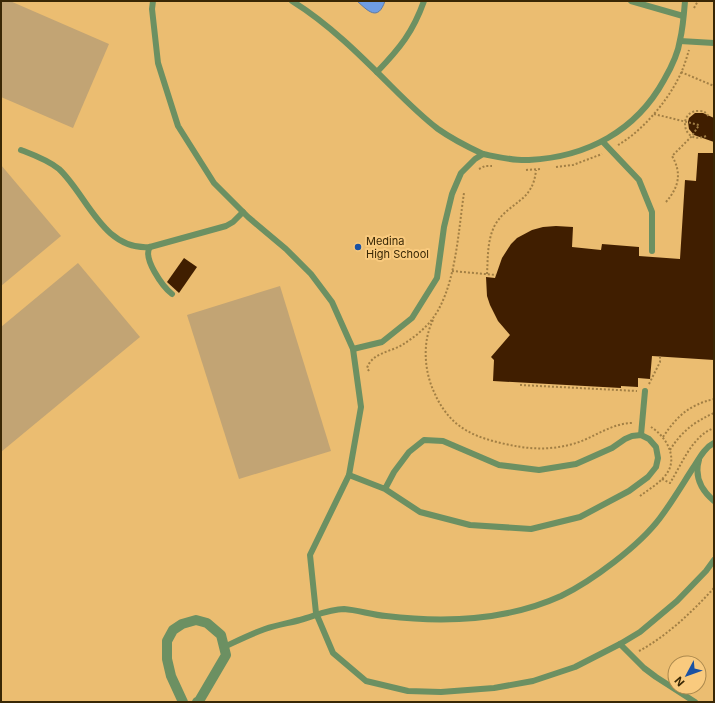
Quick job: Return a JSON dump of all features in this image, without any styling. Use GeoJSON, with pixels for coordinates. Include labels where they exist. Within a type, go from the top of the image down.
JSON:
{"type":"FeatureCollection","features":[{"type":"Feature","properties":{"kind":"street"},"geometry":{"type":"LineString","coordinates":[[183,702],[171,676],[167,659],[167,640],[173,630],[182,624],[196,620],[207,622],[221,635],[226,656],[197,702]]}},
{"type":"Feature","properties":{"kind":"lane"},"geometry":{"type":"LineString","coordinates":[[153,1],[152,9],[158,63],[178,126],[214,183],[243,212],[286,249],[311,274],[332,302],[353,349],[361,407],[349,475],[310,555],[316,613],[333,653],[366,681],[408,691],[441,692],[494,688],[533,680],[575,667],[640,632],[677,602],[706,571],[714,560]]}},
{"type":"Feature","properties":{"kind":"lane"},"geometry":{"type":"LineString","coordinates":[[292,1],[329,27],[438,129],[461,144],[484,154],[500,158],[528,160],[551,158],[603,142],[624,128],[643,110],[655,96],[668,73],[680,41],[685,1]]}},
{"type":"Feature","properties":{"kind":"lane"},"geometry":{"type":"LineString","coordinates":[[377,72],[401,46],[411,32],[424,1]]}},
{"type":"Feature","properties":{"kind":"lane"},"geometry":{"type":"LineString","coordinates":[[631,1],[683,16]]}},
{"type":"Feature","properties":{"kind":"lane"},"geometry":{"type":"LineString","coordinates":[[680,41],[714,43]]}},
{"type":"Feature","properties":{"kind":"lane"},"geometry":{"type":"LineString","coordinates":[[603,142],[639,180],[652,212],[652,252]]}},
{"type":"Feature","properties":{"kind":"lane"},"geometry":{"type":"LineString","coordinates":[[21,150],[48,161],[59,170],[73,185],[94,216],[111,233],[119,239],[139,248],[150,247],[226,226],[234,222],[243,212]]}},
{"type":"Feature","properties":{"kind":"lane"},"geometry":{"type":"LineString","coordinates":[[353,349],[382,342],[412,318],[437,278],[446,220],[452,194],[461,173],[475,159],[484,154]]}},
{"type":"Feature","properties":{"kind":"lane"},"geometry":{"type":"LineString","coordinates":[[150,247],[148,250],[148,255],[156,273],[161,283],[172,294]]}},
{"type":"Feature","properties":{"kind":"lane"},"geometry":{"type":"LineString","coordinates":[[641,435],[644,391]]}},
{"type":"Feature","properties":{"kind":"lane"},"geometry":{"type":"LineString","coordinates":[[349,475],[385,489],[420,512],[470,525],[531,529],[580,517],[629,491],[648,477],[656,467],[658,458],[656,448],[649,439],[641,435],[632,436],[625,439],[612,448],[576,464],[539,470],[499,465],[443,441],[424,440],[409,452],[394,472],[385,489]]}},
{"type":"Feature","properties":{"kind":"lane"},"geometry":{"type":"LineString","coordinates":[[224,647],[265,629],[302,619],[316,613],[344,609],[384,616],[454,620],[492,616],[525,609],[562,595],[601,572],[645,536],[660,519],[703,452],[714,442]]}},
{"type":"Feature","properties":{"kind":"lane"},"geometry":{"type":"LineString","coordinates":[[703,452],[698,462],[697,473],[700,484],[706,493],[714,500]]}},
{"type":"Feature","properties":{"kind":"lane"},"geometry":{"type":"LineString","coordinates":[[620,644],[656,678],[695,702]]}},
{"type":"Feature","properties":{"kind":"path"},"geometry":{"type":"LineString","coordinates":[[694,9],[698,1]]}},
{"type":"Feature","properties":{"kind":"path"},"geometry":{"type":"LineString","coordinates":[[551,168],[573,165],[591,159],[611,149],[629,137],[654,114],[674,87],[692,41]]}},
{"type":"Feature","properties":{"kind":"path"},"geometry":{"type":"LineString","coordinates":[[681,72],[714,86]]}},
{"type":"Feature","properties":{"kind":"path"},"geometry":{"type":"LineString","coordinates":[[706,136],[697,138],[692,136],[685,128],[685,121],[688,115],[696,111],[705,112],[709,117]]}},
{"type":"Feature","properties":{"kind":"path"},"geometry":{"type":"LineString","coordinates":[[654,114],[699,125],[692,136],[672,156],[678,170],[678,179],[676,188],[666,202]]}},
{"type":"Feature","properties":{"kind":"path"},"geometry":{"type":"LineString","coordinates":[[473,172],[485,166],[493,166]]}},
{"type":"Feature","properties":{"kind":"path"},"geometry":{"type":"LineString","coordinates":[[521,170],[544,169]]}},
{"type":"Feature","properties":{"kind":"path"},"geometry":{"type":"LineString","coordinates":[[487,274],[489,242],[495,226],[503,215],[520,201],[532,188],[536,170]]}},
{"type":"Feature","properties":{"kind":"path"},"geometry":{"type":"LineString","coordinates":[[464,191],[451,279],[447,292],[431,324],[425,351],[428,371],[437,398],[448,415],[471,433],[483,438],[526,449],[545,449],[578,442],[621,424],[642,423],[655,429],[667,441],[670,450],[670,465],[668,472],[662,479],[640,496]]}},
{"type":"Feature","properties":{"kind":"path"},"geometry":{"type":"LineString","coordinates":[[452,271],[496,275]]}},
{"type":"Feature","properties":{"kind":"path"},"geometry":{"type":"LineString","coordinates":[[369,371],[367,368],[372,360],[408,341],[422,330],[435,315]]}},
{"type":"Feature","properties":{"kind":"path"},"geometry":{"type":"LineString","coordinates":[[520,385],[644,391],[660,362],[660,356]]}},
{"type":"Feature","properties":{"kind":"path"},"geometry":{"type":"LineString","coordinates":[[663,437],[680,415],[694,405],[714,399]]}},
{"type":"Feature","properties":{"kind":"path"},"geometry":{"type":"LineString","coordinates":[[670,450],[686,429],[700,419],[714,413]]}},
{"type":"Feature","properties":{"kind":"path"},"geometry":{"type":"LineString","coordinates":[[662,479],[670,483],[694,443],[701,435],[714,428]]}},
{"type":"Feature","properties":{"kind":"path"},"geometry":{"type":"LineString","coordinates":[[638,652],[690,613],[714,588]]}},
{"type":"Feature","properties":{"kind":"shaded area"},"geometry":{"type":"Polygon","coordinates":[[[1,1],[10,1],[109,44],[73,128],[1,97],[1,1]]]}},
{"type":"Feature","properties":{"kind":"shaded area"},"geometry":{"type":"Polygon","coordinates":[[[1,165],[61,236],[1,286],[1,165]]]}},
{"type":"Feature","properties":{"kind":"shaded area"},"geometry":{"type":"Polygon","coordinates":[[[78,263],[140,337],[1,452],[1,327],[78,263]]]}},
{"type":"Feature","properties":{"kind":"shaded area"},"geometry":{"type":"Polygon","coordinates":[[[280,286],[331,451],[239,479],[187,315],[280,286]]]}},
{"type":"Feature","properties":{"kind":"water"},"geometry":{"type":"Polygon","coordinates":[[[357,1],[385,1],[379,11],[372,13],[357,1]]]}},
{"type":"Feature","properties":{"kind":"building"},"geometry":{"type":"Polygon","coordinates":[[[695,113],[703,113],[714,118],[714,142],[694,135],[689,129],[689,118],[695,113]]]}},
{"type":"Feature","properties":{"kind":"building"},"geometry":{"type":"Polygon","coordinates":[[[698,153],[714,153],[714,360],[652,356],[650,379],[638,378],[638,387],[621,386],[621,388],[493,381],[494,360],[491,357],[510,335],[498,321],[490,305],[487,296],[486,277],[495,278],[502,258],[511,244],[517,238],[532,230],[556,226],[573,227],[572,247],[601,250],[602,244],[639,247],[639,256],[680,259],[685,180],[696,181],[698,153]]]}},
{"type":"Feature","properties":{"kind":"building"},"geometry":{"type":"Polygon","coordinates":[[[184,258],[197,267],[179,293],[167,282],[184,258]]]}},
{"type":"Feature","properties":{"kind":"place","name":"Medina High School"},"geometry":{"type":"Point","coordinates":[358,247]}}]}
